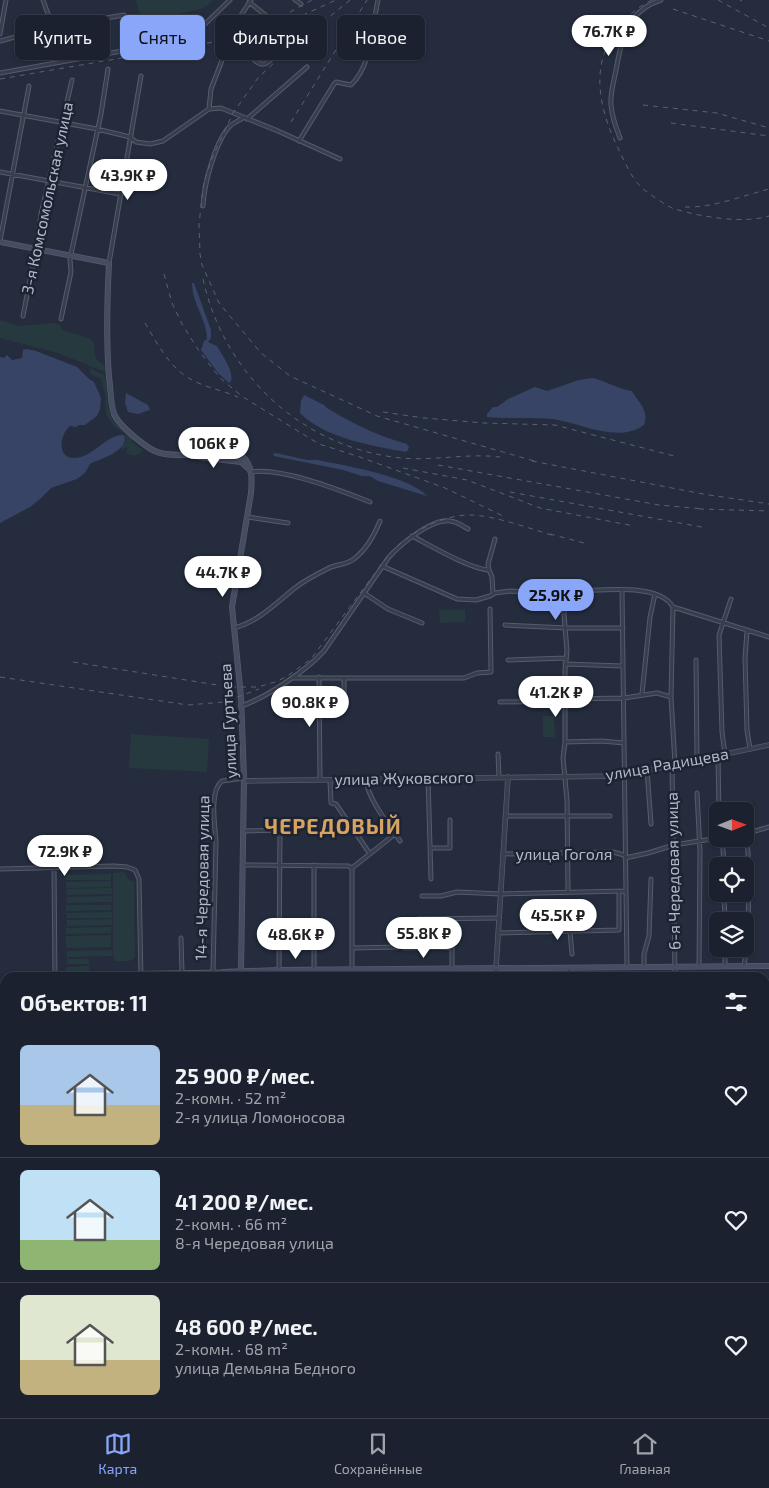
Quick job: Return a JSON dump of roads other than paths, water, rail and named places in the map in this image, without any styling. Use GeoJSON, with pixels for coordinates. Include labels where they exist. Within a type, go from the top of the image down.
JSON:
{"type":"FeatureCollection","features":[{"type":"Feature","properties":{"kind":"main road"},"geometry":{"type":"LineString","coordinates":[[0,242],[110,263],[108,321],[110,378],[112,406],[116,418],[155,452],[184,455],[218,453],[243,457],[247,461],[250,472]]}},
{"type":"Feature","properties":{"kind":"main road","name":"улица Гуртьева"},"geometry":{"type":"LineString","coordinates":[[240,971],[244,779],[241,706],[232,598],[252,483],[250,472]]}},
{"type":"Feature","properties":{"kind":"main road"},"geometry":{"type":"LineString","coordinates":[[236,972],[352,969],[769,966]]}},
{"type":"Feature","properties":{"kind":"street"},"geometry":{"type":"LineString","coordinates":[[0,34],[6,0]]}},
{"type":"Feature","properties":{"kind":"street"},"geometry":{"type":"LineString","coordinates":[[43,0],[48,15]]}},
{"type":"Feature","properties":{"kind":"street"},"geometry":{"type":"LineString","coordinates":[[110,52],[166,43],[204,26],[230,0]]}},
{"type":"Feature","properties":{"kind":"street"},"geometry":{"type":"LineString","coordinates":[[295,0],[301,4]]}},
{"type":"Feature","properties":{"kind":"street"},"geometry":{"type":"LineString","coordinates":[[299,141],[334,84],[339,83],[348,86],[355,81],[370,48],[378,0]]}},
{"type":"Feature","properties":{"kind":"street"},"geometry":{"type":"LineString","coordinates":[[620,138],[611,104],[621,42],[634,18],[648,5],[661,0]]}},
{"type":"Feature","properties":{"kind":"street"},"geometry":{"type":"LineString","coordinates":[[241,15],[250,1],[266,15]]}},
{"type":"Feature","properties":{"kind":"street"},"geometry":{"type":"LineString","coordinates":[[0,41],[15,37]]}},
{"type":"Feature","properties":{"kind":"street"},"geometry":{"type":"LineString","coordinates":[[0,73],[69,60]]}},
{"type":"Feature","properties":{"kind":"street"},"geometry":{"type":"LineString","coordinates":[[209,109],[211,89],[222,60]]}},
{"type":"Feature","properties":{"kind":"street"},"geometry":{"type":"LineString","coordinates":[[254,60],[262,65],[269,63],[271,60]]}},
{"type":"Feature","properties":{"kind":"street"},"geometry":{"type":"LineString","coordinates":[[202,206],[208,176],[223,137],[232,124],[245,119],[270,101],[307,67]]}},
{"type":"Feature","properties":{"kind":"street"},"geometry":{"type":"LineString","coordinates":[[61,319],[71,272],[71,255],[101,114],[108,69]]}},
{"type":"Feature","properties":{"kind":"street"},"geometry":{"type":"LineString","coordinates":[[110,263],[141,76]]}},
{"type":"Feature","properties":{"kind":"street","name":"3-я Комсомольская улица"},"geometry":{"type":"LineString","coordinates":[[23,316],[41,214],[72,80]]}},
{"type":"Feature","properties":{"kind":"street"},"geometry":{"type":"LineString","coordinates":[[0,242],[29,86]]}},
{"type":"Feature","properties":{"kind":"street"},"geometry":{"type":"LineString","coordinates":[[0,111],[97,129],[130,137],[136,142],[150,144],[162,141],[209,109],[221,108],[340,160]]}},
{"type":"Feature","properties":{"kind":"street"},"geometry":{"type":"LineString","coordinates":[[0,172],[120,194]]}},
{"type":"Feature","properties":{"kind":"street"},"geometry":{"type":"LineString","coordinates":[[250,472],[258,470],[299,477],[370,502]]}},
{"type":"Feature","properties":{"kind":"street"},"geometry":{"type":"LineString","coordinates":[[247,516],[288,523]]}},
{"type":"Feature","properties":{"kind":"street"},"geometry":{"type":"LineString","coordinates":[[241,706],[252,703],[291,678],[320,655],[382,566],[402,543],[434,525],[448,520],[468,529]]}},
{"type":"Feature","properties":{"kind":"street"},"geometry":{"type":"LineString","coordinates":[[234,628],[245,625],[259,616],[306,581],[331,567],[348,563],[355,558],[370,542],[380,521]]}},
{"type":"Feature","properties":{"kind":"street"},"geometry":{"type":"LineString","coordinates":[[412,536],[453,558],[480,569],[488,570]]}},
{"type":"Feature","properties":{"kind":"street"},"geometry":{"type":"LineString","coordinates":[[493,594],[492,577],[488,570],[488,564],[495,539]]}},
{"type":"Feature","properties":{"kind":"street"},"geometry":{"type":"LineString","coordinates":[[382,566],[458,599],[476,600],[510,591],[528,592]]}},
{"type":"Feature","properties":{"kind":"street"},"geometry":{"type":"LineString","coordinates":[[568,892],[563,758],[565,742],[566,658],[564,614],[565,599],[568,594],[575,591],[640,590],[655,594],[670,602],[673,607],[769,637]]}},
{"type":"Feature","properties":{"kind":"street"},"geometry":{"type":"LineString","coordinates":[[622,591],[627,966]]}},
{"type":"Feature","properties":{"kind":"street"},"geometry":{"type":"LineString","coordinates":[[364,592],[388,608],[422,623]]}},
{"type":"Feature","properties":{"kind":"street"},"geometry":{"type":"LineString","coordinates":[[642,694],[650,617],[655,594]]}},
{"type":"Feature","properties":{"kind":"street"},"geometry":{"type":"LineString","coordinates":[[725,754],[722,732],[720,634],[731,598]]}},
{"type":"Feature","properties":{"kind":"street","name":"6-я Чередовая улица"},"geometry":{"type":"LineString","coordinates":[[673,607],[671,697],[674,765],[675,972]]}},
{"type":"Feature","properties":{"kind":"street"},"geometry":{"type":"LineString","coordinates":[[291,678],[464,678],[477,673],[491,672],[490,609]]}},
{"type":"Feature","properties":{"kind":"street"},"geometry":{"type":"LineString","coordinates":[[505,625],[623,628]]}},
{"type":"Feature","properties":{"kind":"street"},"geometry":{"type":"LineString","coordinates":[[747,631],[745,658],[747,730],[750,749]]}},
{"type":"Feature","properties":{"kind":"street"},"geometry":{"type":"LineString","coordinates":[[508,660],[566,658]]}},
{"type":"Feature","properties":{"kind":"street"},"geometry":{"type":"LineString","coordinates":[[696,660],[697,760]]}},
{"type":"Feature","properties":{"kind":"street"},"geometry":{"type":"LineString","coordinates":[[565,664],[623,666]]}},
{"type":"Feature","properties":{"kind":"street"},"geometry":{"type":"LineString","coordinates":[[319,677],[320,779]]}},
{"type":"Feature","properties":{"kind":"street"},"geometry":{"type":"LineString","coordinates":[[344,678],[344,696]]}},
{"type":"Feature","properties":{"kind":"street"},"geometry":{"type":"LineString","coordinates":[[500,702],[624,698],[657,693],[671,697]]}},
{"type":"Feature","properties":{"kind":"street"},"geometry":{"type":"LineString","coordinates":[[565,742],[602,741],[624,743]]}},
{"type":"Feature","properties":{"kind":"street","name":"улица Радищева"},"geometry":{"type":"LineString","coordinates":[[565,778],[624,775],[769,745]]}},
{"type":"Feature","properties":{"kind":"street"},"geometry":{"type":"LineString","coordinates":[[498,754],[499,777]]}},
{"type":"Feature","properties":{"kind":"street"},"geometry":{"type":"LineString","coordinates":[[718,756],[719,802]]}},
{"type":"Feature","properties":{"kind":"street"},"geometry":{"type":"LineString","coordinates":[[647,770],[650,824]]}},
{"type":"Feature","properties":{"kind":"street"},"geometry":{"type":"LineString","coordinates":[[496,972],[508,777]]}},
{"type":"Feature","properties":{"kind":"street"},"geometry":{"type":"LineString","coordinates":[[366,778],[366,784],[371,795],[400,841]]}},
{"type":"Feature","properties":{"kind":"street"},"geometry":{"type":"LineString","coordinates":[[428,778],[431,879]]}},
{"type":"Feature","properties":{"kind":"street","name":"улица Жуковского"},"geometry":{"type":"LineString","coordinates":[[217,784],[231,779],[565,778]]}},
{"type":"Feature","properties":{"kind":"street"},"geometry":{"type":"LineString","coordinates":[[330,779],[331,803],[336,804],[370,854]]}},
{"type":"Feature","properties":{"kind":"street","name":"14-я Чередовая улица"},"geometry":{"type":"LineString","coordinates":[[213,972],[216,841],[214,823],[215,788],[217,784]]}},
{"type":"Feature","properties":{"kind":"street"},"geometry":{"type":"LineString","coordinates":[[697,793],[699,966]]}},
{"type":"Feature","properties":{"kind":"street"},"geometry":{"type":"LineString","coordinates":[[505,816],[610,816]]}},
{"type":"Feature","properties":{"kind":"street"},"geometry":{"type":"LineString","coordinates":[[431,848],[450,848],[450,820]]}},
{"type":"Feature","properties":{"kind":"street"},"geometry":{"type":"LineString","coordinates":[[754,832],[769,827]]}},
{"type":"Feature","properties":{"kind":"street"},"geometry":{"type":"LineString","coordinates":[[244,830],[280,830],[279,970]]}},
{"type":"Feature","properties":{"kind":"street"},"geometry":{"type":"LineString","coordinates":[[352,868],[395,834]]}},
{"type":"Feature","properties":{"kind":"street","name":"улица Гоголя"},"geometry":{"type":"LineString","coordinates":[[503,854],[613,852],[625,856],[648,853],[674,845],[709,840]]}},
{"type":"Feature","properties":{"kind":"street"},"geometry":{"type":"LineString","coordinates":[[744,966],[748,941],[749,873],[747,848]]}},
{"type":"Feature","properties":{"kind":"street"},"geometry":{"type":"LineString","coordinates":[[243,865],[314,865],[348,866],[352,868]]}},
{"type":"Feature","properties":{"kind":"street"},"geometry":{"type":"LineString","coordinates":[[314,865],[314,970]]}},
{"type":"Feature","properties":{"kind":"street"},"geometry":{"type":"LineString","coordinates":[[0,869],[114,866],[135,870],[139,879],[141,972]]}},
{"type":"Feature","properties":{"kind":"street"},"geometry":{"type":"LineString","coordinates":[[54,868],[55,972]]}},
{"type":"Feature","properties":{"kind":"street"},"geometry":{"type":"LineString","coordinates":[[352,868],[352,969]]}},
{"type":"Feature","properties":{"kind":"street"},"geometry":{"type":"LineString","coordinates":[[644,966],[644,954],[649,936],[651,880]]}},
{"type":"Feature","properties":{"kind":"street"},"geometry":{"type":"LineString","coordinates":[[497,933],[619,930],[619,891]]}},
{"type":"Feature","properties":{"kind":"street"},"geometry":{"type":"LineString","coordinates":[[422,896],[442,896],[456,892],[500,894],[626,891]]}},
{"type":"Feature","properties":{"kind":"street"},"geometry":{"type":"LineString","coordinates":[[418,919],[498,918]]}},
{"type":"Feature","properties":{"kind":"street"},"geometry":{"type":"LineString","coordinates":[[570,931],[572,954]]}},
{"type":"Feature","properties":{"kind":"street"},"geometry":{"type":"LineString","coordinates":[[452,937],[452,968]]}},
{"type":"Feature","properties":{"kind":"street"},"geometry":{"type":"LineString","coordinates":[[181,938],[182,972]]}},
{"type":"Feature","properties":{"kind":"street"},"geometry":{"type":"LineString","coordinates":[[405,948],[437,948],[444,946],[452,948]]}},
{"type":"Feature","properties":{"kind":"street"},"geometry":{"type":"LineString","coordinates":[[352,948],[398,947]]}},
{"type":"Feature","properties":{"kind":"street"},"geometry":{"type":"LineString","coordinates":[[725,957],[725,966]]}},
{"type":"Feature","properties":{"kind":"street"},"geometry":{"type":"LineString","coordinates":[[569,972],[570,967]]}},
{"type":"Feature","properties":{"kind":"water"},"geometry":{"type":"Polygon","coordinates":[[[192,283],[194,283],[211,330],[211,338],[208,342],[217,346],[227,363],[231,373],[231,381],[229,383],[218,373],[201,350],[204,341],[207,339],[205,325],[194,298],[192,283]]]}},
{"type":"Feature","properties":{"kind":"water"},"geometry":{"type":"Polygon","coordinates":[[[26,349],[77,367],[94,382],[101,398],[97,416],[85,425],[70,426],[66,430],[62,440],[65,455],[75,458],[82,457],[111,438],[118,436],[124,435],[125,441],[123,446],[113,454],[90,464],[85,473],[77,479],[51,488],[30,507],[0,523],[0,357],[4,358],[7,355],[12,360],[22,358],[23,350],[26,349]]]}},
{"type":"Feature","properties":{"kind":"water"},"geometry":{"type":"Polygon","coordinates":[[[592,378],[632,391],[644,411],[644,425],[623,433],[611,433],[553,419],[487,417],[487,414],[493,407],[497,407],[508,399],[535,387],[547,391],[579,380],[592,378]]]}},
{"type":"Feature","properties":{"kind":"water"},"geometry":{"type":"Polygon","coordinates":[[[126,393],[148,405],[150,410],[138,414],[128,412],[125,403],[126,393]]]}},
{"type":"Feature","properties":{"kind":"water"},"geometry":{"type":"Polygon","coordinates":[[[304,395],[366,429],[407,444],[408,450],[406,452],[364,444],[322,429],[300,413],[301,401],[304,395]]]}},
{"type":"Feature","properties":{"kind":"water"},"geometry":{"type":"Polygon","coordinates":[[[276,453],[307,460],[318,460],[392,477],[418,489],[427,496],[378,481],[370,476],[362,476],[343,470],[274,456],[273,454],[276,453]]]}},
{"type":"Feature","properties":{"kind":"railway"},"geometry":{"type":"LineString","coordinates":[[285,15],[312,0]]}},
{"type":"Feature","properties":{"kind":"railway"},"geometry":{"type":"LineString","coordinates":[[0,79],[243,37],[279,26],[336,0]]}},
{"type":"Feature","properties":{"kind":"railway"},"geometry":{"type":"LineString","coordinates":[[350,0],[278,59],[258,78],[233,113],[213,156],[204,181],[199,224],[202,265],[219,303],[261,353],[290,376],[377,416],[538,462]]}},
{"type":"Feature","properties":{"kind":"railway"},"geometry":{"type":"LineString","coordinates":[[291,122],[367,0]]}},
{"type":"Feature","properties":{"kind":"railway"},"geometry":{"type":"LineString","coordinates":[[652,0],[634,11],[620,26],[610,40],[600,71],[600,87],[606,119],[629,171],[643,189],[675,209],[697,215],[735,219],[769,216]]}},
{"type":"Feature","properties":{"kind":"railway"},"geometry":{"type":"LineString","coordinates":[[718,0],[769,28]]}},
{"type":"Feature","properties":{"kind":"railway"},"geometry":{"type":"LineString","coordinates":[[673,9],[769,41]]}},
{"type":"Feature","properties":{"kind":"railway"},"geometry":{"type":"LineString","coordinates":[[643,105],[717,113],[769,128]]}},
{"type":"Feature","properties":{"kind":"railway"},"geometry":{"type":"LineString","coordinates":[[671,123],[769,136]]}},
{"type":"Feature","properties":{"kind":"railway"},"geometry":{"type":"LineString","coordinates":[[685,207],[716,204],[769,189]]}},
{"type":"Feature","properties":{"kind":"railway"},"geometry":{"type":"LineString","coordinates":[[164,274],[172,303],[182,324],[199,351],[220,378],[243,397],[319,444],[445,488],[503,516]]}},
{"type":"Feature","properties":{"kind":"railway"},"geometry":{"type":"LineString","coordinates":[[203,279],[214,314],[229,346],[249,375],[273,401],[301,422],[332,439],[365,451],[401,458],[500,457]]}},
{"type":"Feature","properties":{"kind":"railway"},"geometry":{"type":"LineString","coordinates":[[145,323],[166,356],[178,370],[199,383],[238,397]]}},
{"type":"Feature","properties":{"kind":"railway"},"geometry":{"type":"LineString","coordinates":[[383,412],[424,418],[484,423],[555,425],[674,456]]}},
{"type":"Feature","properties":{"kind":"railway"},"geometry":{"type":"LineString","coordinates":[[532,461],[703,494],[769,504]]}},
{"type":"Feature","properties":{"kind":"railway"},"geometry":{"type":"LineString","coordinates":[[438,465],[659,505],[704,509]]}},
{"type":"Feature","properties":{"kind":"railway"},"geometry":{"type":"LineString","coordinates":[[403,468],[467,480],[540,508],[634,526]]}},
{"type":"Feature","properties":{"kind":"railway"},"geometry":{"type":"LineString","coordinates":[[510,492],[707,528]]}},
{"type":"Feature","properties":{"kind":"railway"},"geometry":{"type":"LineString","coordinates":[[699,509],[769,511]]}},
{"type":"Feature","properties":{"kind":"railway"},"geometry":{"type":"LineString","coordinates":[[73,662],[230,687],[258,687],[286,677],[311,659],[390,553],[417,531],[439,521],[461,515],[472,515],[502,520],[555,536]]}},
{"type":"Feature","properties":{"kind":"railway"},"geometry":{"type":"LineString","coordinates":[[550,534],[588,544]]}},
{"type":"Feature","properties":{"kind":"railway"},"geometry":{"type":"LineString","coordinates":[[0,677],[188,705],[224,702],[259,689]]}},
{"type":"Feature","properties":{"kind":"district","name":"ЧЕРЕДОВЫЙ"},"geometry":{"type":"Point","coordinates":[333,827]}}]}
